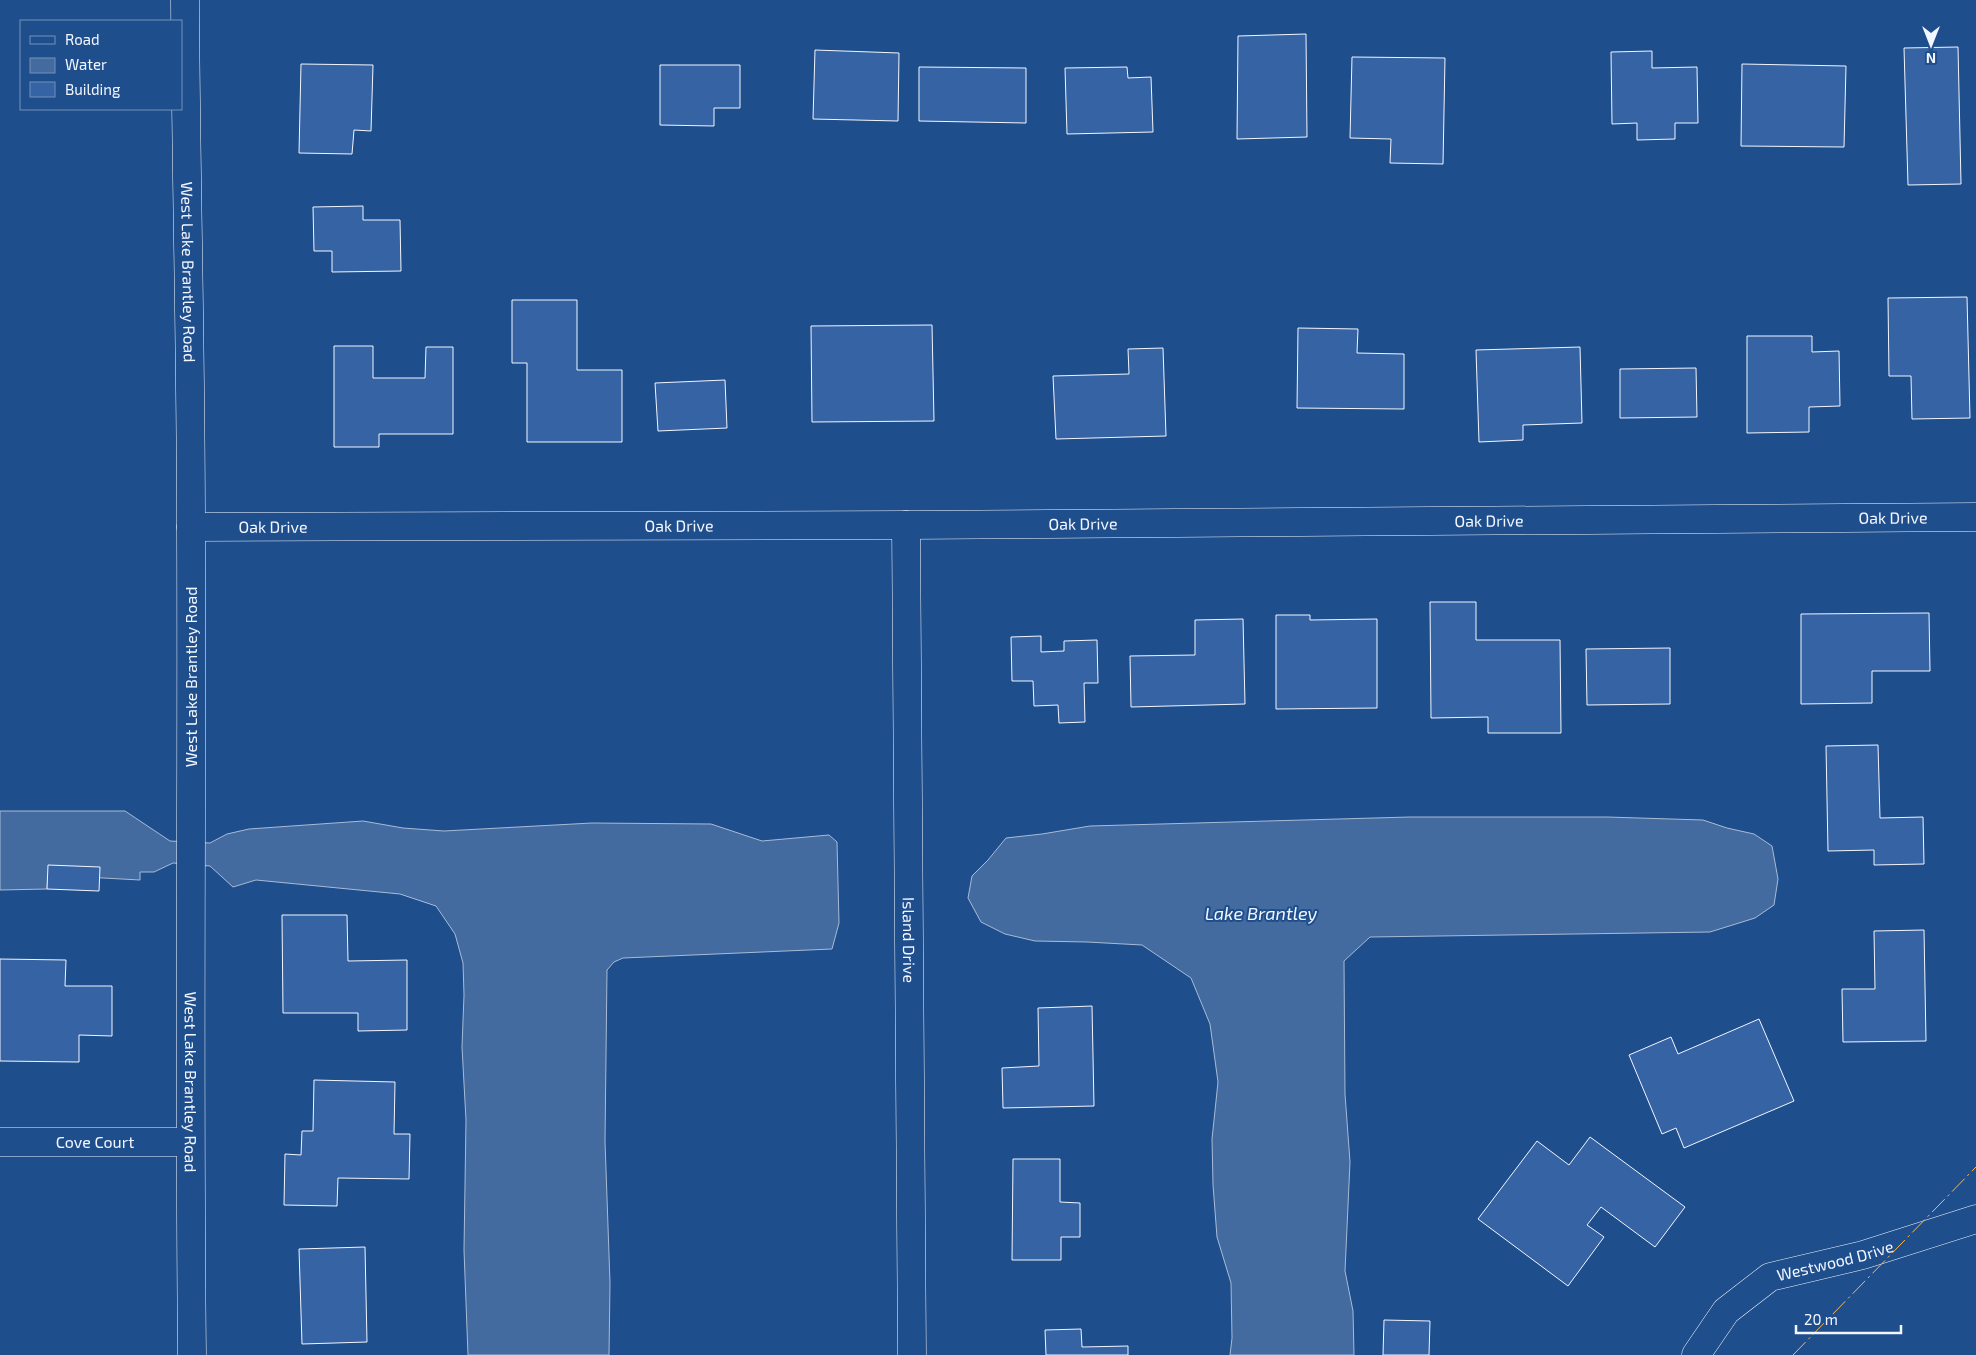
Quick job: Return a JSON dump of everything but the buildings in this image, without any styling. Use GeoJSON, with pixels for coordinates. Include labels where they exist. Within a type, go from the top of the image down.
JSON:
{"type":"FeatureCollection","features":[{"type":"Feature","properties":{"kind":"street","name":"West Lake Brantley Road"},"geometry":{"type":"LineString","coordinates":[[185,0],[191,527],[192,870],[190,1142],[192,1355]]}},
{"type":"Feature","properties":{"kind":"street","name":"Oak Drive"},"geometry":{"type":"LineString","coordinates":[[191,527],[906,525],[1976,517]]}},
{"type":"Feature","properties":{"kind":"street","name":"Island Drive"},"geometry":{"type":"LineString","coordinates":[[906,525],[912,1355]]}},
{"type":"Feature","properties":{"kind":"street","name":"Cove Court"},"geometry":{"type":"LineString","coordinates":[[0,1142],[190,1142]]}},
{"type":"Feature","properties":{"kind":"street","name":"Westwood Drive"},"geometry":{"type":"LineString","coordinates":[[1696,1355],[1726,1311],[1770,1277],[1863,1255],[1976,1219]]}},
{"type":"Feature","properties":{"kind":"water"},"geometry":{"type":"Polygon","coordinates":[[[0,811],[125,811],[170,841],[210,843],[227,834],[249,829],[363,821],[403,828],[444,831],[592,823],[711,824],[762,841],[829,835],[837,842],[839,923],[832,949],[623,958],[614,962],[607,970],[605,1141],[610,1283],[609,1355],[468,1355],[464,1250],[466,1120],[462,1047],[463,963],[455,934],[436,906],[400,894],[256,880],[233,887],[210,866],[173,863],[154,872],[140,872],[140,880],[48,875],[47,889],[0,890],[0,811]]]}},
{"type":"Feature","properties":{"kind":"water","name":"Lake Brantley"},"geometry":{"type":"Polygon","coordinates":[[[1410,817],[1607,817],[1703,820],[1754,834],[1772,846],[1778,879],[1774,905],[1755,918],[1710,932],[1370,937],[1344,961],[1345,1094],[1350,1162],[1345,1271],[1353,1311],[1354,1355],[1230,1355],[1232,1338],[1231,1283],[1217,1237],[1213,1185],[1212,1139],[1218,1082],[1210,1024],[1191,978],[1142,945],[1035,941],[1005,934],[981,922],[968,898],[972,876],[1006,838],[1090,826],[1410,817]]]}},
{"type":"Feature","properties":{"kind":"power"},"geometry":{"type":"LineString","coordinates":[[1793,1355],[1976,1167]]}}]}
